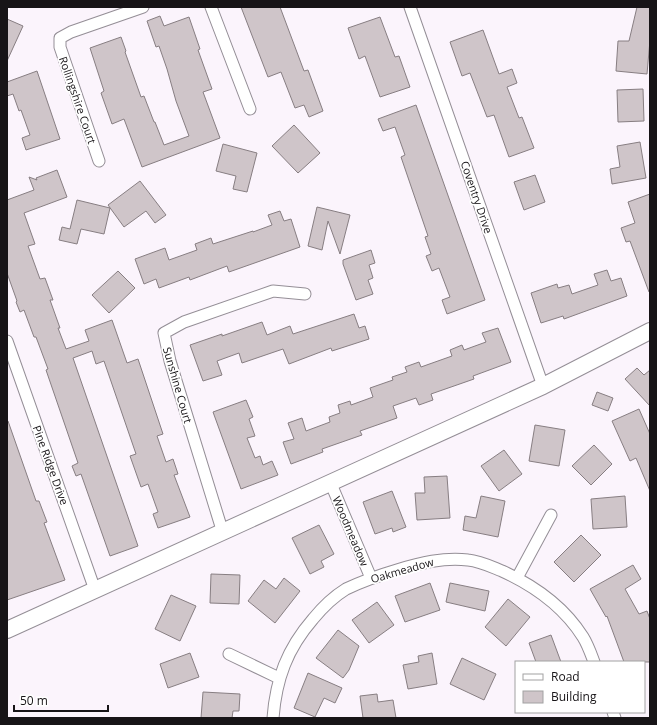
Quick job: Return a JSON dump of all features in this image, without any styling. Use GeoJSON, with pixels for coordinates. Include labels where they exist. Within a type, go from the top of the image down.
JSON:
{"type":"FeatureCollection","features":[{"type":"Feature","properties":{"kind":"street","name":"Rollingshire Court"},"geometry":{"type":"LineString","coordinates":[[99,161],[60,47],[60,38],[71,32],[144,7]]}},
{"type":"Feature","properties":{"kind":"street"},"geometry":{"type":"LineString","coordinates":[[211,7],[250,109]]}},
{"type":"Feature","properties":{"kind":"street","name":"Coventry Drive"},"geometry":{"type":"LineString","coordinates":[[410,7],[543,386]]}},
{"type":"Feature","properties":{"kind":"street","name":"Sunshine Court"},"geometry":{"type":"LineString","coordinates":[[223,533],[170,361],[164,333],[184,322],[273,291],[306,294]]}},
{"type":"Feature","properties":{"kind":"street"},"geometry":{"type":"LineString","coordinates":[[7,630],[331,484],[543,386],[650,331]]}},
{"type":"Feature","properties":{"kind":"street","name":"Pine Ridge Drive"},"geometry":{"type":"LineString","coordinates":[[7,341],[95,590]]}},
{"type":"Feature","properties":{"kind":"street","name":"Woodmeadow"},"geometry":{"type":"LineString","coordinates":[[331,484],[372,578]]}},
{"type":"Feature","properties":{"kind":"street"},"geometry":{"type":"LineString","coordinates":[[517,578],[551,515]]}},
{"type":"Feature","properties":{"kind":"street","name":"Oakmeadow"},"geometry":{"type":"LineString","coordinates":[[273,718],[274,703],[279,678],[291,650],[300,635],[323,607],[346,590],[372,578],[422,562],[445,559],[469,560],[488,565],[517,578],[542,593],[567,616],[584,638],[594,661]]}},
{"type":"Feature","properties":{"kind":"street"},"geometry":{"type":"LineString","coordinates":[[229,654],[279,678]]}},
{"type":"Feature","properties":{"kind":"building"},"geometry":{"type":"Polygon","coordinates":[[[241,7],[280,7],[304,71],[308,70],[323,111],[309,117],[304,105],[295,108],[281,72],[268,77],[241,7]]]}},
{"type":"Feature","properties":{"kind":"building"},"geometry":{"type":"Polygon","coordinates":[[[637,7],[650,7],[650,40],[647,74],[616,71],[618,41],[629,41],[637,7]]]}},
{"type":"Feature","properties":{"kind":"building"},"geometry":{"type":"Polygon","coordinates":[[[160,16],[164,26],[189,17],[200,49],[198,50],[212,89],[203,92],[220,138],[142,167],[124,119],[112,124],[101,93],[104,91],[90,48],[121,37],[141,97],[144,96],[164,145],[189,136],[176,101],[159,46],[156,47],[147,21],[160,16]]]}},
{"type":"Feature","properties":{"kind":"building"},"geometry":{"type":"Polygon","coordinates":[[[380,17],[395,57],[399,56],[410,87],[380,97],[365,56],[359,59],[348,28],[380,17]]]}},
{"type":"Feature","properties":{"kind":"building"},"geometry":{"type":"Polygon","coordinates":[[[7,19],[23,26],[7,61],[7,19]]]}},
{"type":"Feature","properties":{"kind":"building"},"geometry":{"type":"Polygon","coordinates":[[[483,30],[499,74],[512,69],[517,83],[507,87],[519,118],[522,117],[534,148],[509,157],[494,115],[487,117],[470,73],[462,76],[450,42],[483,30]]]}},
{"type":"Feature","properties":{"kind":"building"},"geometry":{"type":"Polygon","coordinates":[[[37,71],[60,139],[26,150],[22,138],[30,135],[21,110],[19,111],[13,94],[7,96],[7,82],[37,71]]]}},
{"type":"Feature","properties":{"kind":"building"},"geometry":{"type":"Polygon","coordinates":[[[643,89],[644,121],[618,122],[617,90],[643,89]]]}},
{"type":"Feature","properties":{"kind":"building"},"geometry":{"type":"Polygon","coordinates":[[[416,105],[485,300],[447,314],[442,300],[450,297],[439,268],[432,271],[426,256],[431,254],[425,237],[428,236],[401,157],[405,155],[395,127],[383,131],[378,119],[416,105]]]}},
{"type":"Feature","properties":{"kind":"building"},"geometry":{"type":"Polygon","coordinates":[[[294,125],[320,153],[298,173],[272,146],[294,125]]]}},
{"type":"Feature","properties":{"kind":"building"},"geometry":{"type":"Polygon","coordinates":[[[640,142],[646,178],[612,184],[610,169],[620,167],[617,146],[640,142]]]}},
{"type":"Feature","properties":{"kind":"building"},"geometry":{"type":"Polygon","coordinates":[[[223,144],[257,153],[247,192],[233,189],[236,176],[216,171],[223,144]]]}},
{"type":"Feature","properties":{"kind":"building"},"geometry":{"type":"Polygon","coordinates":[[[57,170],[67,197],[24,213],[35,244],[28,246],[40,279],[45,278],[53,300],[50,300],[60,328],[58,328],[66,349],[89,341],[85,330],[112,320],[127,363],[138,359],[163,434],[157,436],[166,462],[173,459],[178,474],[174,475],[190,517],[158,528],[153,514],[158,512],[148,484],[141,487],[130,456],[136,454],[104,361],[96,364],[92,351],[73,358],[138,546],[110,556],[81,474],[76,476],[72,466],[78,463],[46,370],[48,369],[24,310],[20,312],[7,273],[7,200],[34,190],[29,177],[37,180],[36,178],[57,170]]]}},
{"type":"Feature","properties":{"kind":"building"},"geometry":{"type":"Polygon","coordinates":[[[535,175],[545,202],[524,210],[514,182],[535,175]]]}},
{"type":"Feature","properties":{"kind":"building"},"geometry":{"type":"Polygon","coordinates":[[[140,181],[166,215],[155,223],[146,211],[124,227],[108,205],[140,181]]]}},
{"type":"Feature","properties":{"kind":"building"},"geometry":{"type":"Polygon","coordinates":[[[650,194],[649,292],[630,241],[626,242],[621,228],[635,223],[628,202],[650,194]]]}},
{"type":"Feature","properties":{"kind":"building"},"geometry":{"type":"Polygon","coordinates":[[[77,200],[110,208],[104,234],[81,229],[77,244],[59,240],[62,227],[70,229],[77,200]]]}},
{"type":"Feature","properties":{"kind":"building"},"geometry":{"type":"Polygon","coordinates":[[[317,207],[350,215],[340,254],[328,221],[322,250],[308,246],[317,207]]]}},
{"type":"Feature","properties":{"kind":"building"},"geometry":{"type":"Polygon","coordinates":[[[280,211],[284,221],[291,219],[300,247],[229,272],[227,266],[190,280],[189,277],[159,288],[156,279],[144,284],[135,259],[165,248],[169,260],[197,250],[195,244],[211,238],[213,244],[272,225],[268,215],[280,211]]]}},
{"type":"Feature","properties":{"kind":"building"},"geometry":{"type":"Polygon","coordinates":[[[371,250],[375,263],[369,265],[373,278],[368,280],[373,294],[356,300],[343,264],[343,260],[371,250]]]}},
{"type":"Feature","properties":{"kind":"building"},"geometry":{"type":"Polygon","coordinates":[[[607,270],[611,281],[621,278],[627,296],[564,319],[563,316],[541,323],[531,293],[557,284],[558,288],[569,285],[572,294],[598,285],[594,274],[607,270]]]}},
{"type":"Feature","properties":{"kind":"building"},"geometry":{"type":"Polygon","coordinates":[[[118,271],[135,288],[109,313],[92,295],[118,271]]]}},
{"type":"Feature","properties":{"kind":"building"},"geometry":{"type":"Polygon","coordinates":[[[354,314],[359,328],[365,326],[369,339],[332,351],[331,348],[289,364],[283,349],[242,363],[239,353],[217,361],[222,375],[203,381],[190,345],[262,322],[267,335],[290,326],[293,334],[354,314]]]}},
{"type":"Feature","properties":{"kind":"building"},"geometry":{"type":"Polygon","coordinates":[[[498,328],[511,362],[473,376],[474,379],[431,394],[433,400],[419,405],[416,398],[393,406],[397,418],[360,431],[362,435],[322,449],[323,452],[291,464],[283,442],[294,439],[288,423],[302,418],[306,431],[330,422],[329,417],[340,413],[338,405],[350,401],[351,405],[373,397],[370,388],[393,380],[392,377],[407,372],[405,367],[419,362],[421,367],[452,356],[450,350],[462,345],[464,350],[486,342],[482,333],[498,328]]]}},
{"type":"Feature","properties":{"kind":"building"},"geometry":{"type":"Polygon","coordinates":[[[637,368],[644,375],[650,370],[650,406],[625,379],[637,368]]]}},
{"type":"Feature","properties":{"kind":"building"},"geometry":{"type":"Polygon","coordinates":[[[597,392],[613,398],[608,411],[592,405],[597,392]]]}},
{"type":"Feature","properties":{"kind":"building"},"geometry":{"type":"Polygon","coordinates":[[[246,400],[253,417],[249,419],[255,436],[247,438],[255,458],[260,456],[263,465],[272,461],[278,475],[241,489],[213,412],[246,400]]]}},
{"type":"Feature","properties":{"kind":"building"},"geometry":{"type":"Polygon","coordinates":[[[639,409],[650,434],[650,491],[636,458],[630,461],[612,421],[639,409]]]}},
{"type":"Feature","properties":{"kind":"building"},"geometry":{"type":"Polygon","coordinates":[[[7,421],[36,501],[39,501],[47,522],[44,523],[65,580],[7,600],[7,421]]]}},
{"type":"Feature","properties":{"kind":"building"},"geometry":{"type":"Polygon","coordinates":[[[535,425],[565,430],[559,466],[529,461],[535,425]]]}},
{"type":"Feature","properties":{"kind":"building"},"geometry":{"type":"Polygon","coordinates":[[[594,445],[612,464],[591,485],[572,466],[594,445]]]}},
{"type":"Feature","properties":{"kind":"building"},"geometry":{"type":"Polygon","coordinates":[[[504,450],[522,474],[499,491],[481,466],[504,450]]]}},
{"type":"Feature","properties":{"kind":"building"},"geometry":{"type":"Polygon","coordinates":[[[447,476],[450,518],[417,520],[415,493],[425,493],[424,477],[447,476]]]}},
{"type":"Feature","properties":{"kind":"building"},"geometry":{"type":"Polygon","coordinates":[[[392,491],[406,527],[393,532],[392,528],[375,534],[363,502],[392,491]]]}},
{"type":"Feature","properties":{"kind":"building"},"geometry":{"type":"Polygon","coordinates":[[[481,496],[505,501],[498,537],[463,530],[465,516],[476,518],[481,496]]]}},
{"type":"Feature","properties":{"kind":"building"},"geometry":{"type":"Polygon","coordinates":[[[625,496],[627,527],[593,529],[591,499],[625,496]]]}},
{"type":"Feature","properties":{"kind":"building"},"geometry":{"type":"Polygon","coordinates":[[[319,525],[334,554],[321,561],[324,567],[310,574],[292,538],[319,525]]]}},
{"type":"Feature","properties":{"kind":"building"},"geometry":{"type":"Polygon","coordinates":[[[581,535],[601,555],[574,582],[554,562],[581,535]]]}},
{"type":"Feature","properties":{"kind":"building"},"geometry":{"type":"Polygon","coordinates":[[[633,565],[641,579],[625,589],[639,614],[647,611],[650,619],[650,662],[624,661],[607,616],[606,617],[590,589],[633,565]]]}},
{"type":"Feature","properties":{"kind":"building"},"geometry":{"type":"Polygon","coordinates":[[[211,574],[240,575],[239,604],[210,603],[211,574]]]}},
{"type":"Feature","properties":{"kind":"building"},"geometry":{"type":"Polygon","coordinates":[[[284,578],[300,591],[275,623],[248,601],[264,580],[276,589],[284,578]]]}},
{"type":"Feature","properties":{"kind":"building"},"geometry":{"type":"Polygon","coordinates":[[[430,583],[440,610],[405,622],[395,596],[430,583]]]}},
{"type":"Feature","properties":{"kind":"building"},"geometry":{"type":"Polygon","coordinates":[[[450,583],[489,591],[485,611],[446,602],[450,583]]]}},
{"type":"Feature","properties":{"kind":"building"},"geometry":{"type":"Polygon","coordinates":[[[171,595],[196,606],[180,641],[155,629],[171,595]]]}},
{"type":"Feature","properties":{"kind":"building"},"geometry":{"type":"Polygon","coordinates":[[[508,599],[530,617],[506,646],[485,627],[508,599]]]}},
{"type":"Feature","properties":{"kind":"building"},"geometry":{"type":"Polygon","coordinates":[[[377,602],[394,625],[369,643],[352,620],[377,602]]]}},
{"type":"Feature","properties":{"kind":"building"},"geometry":{"type":"Polygon","coordinates":[[[338,630],[359,646],[349,670],[343,678],[316,658],[338,630]]]}},
{"type":"Feature","properties":{"kind":"building"},"geometry":{"type":"Polygon","coordinates":[[[551,635],[561,661],[536,661],[529,643],[551,635]]]}},
{"type":"Feature","properties":{"kind":"building"},"geometry":{"type":"Polygon","coordinates":[[[190,653],[199,677],[168,688],[160,664],[190,653]]]}},
{"type":"Feature","properties":{"kind":"building"},"geometry":{"type":"Polygon","coordinates":[[[432,653],[437,684],[408,689],[403,665],[419,662],[418,656],[432,653]]]}},
{"type":"Feature","properties":{"kind":"building"},"geometry":{"type":"Polygon","coordinates":[[[462,658],[496,674],[484,700],[450,684],[462,658]]]}},
{"type":"Feature","properties":{"kind":"building"},"geometry":{"type":"Polygon","coordinates":[[[308,673],[342,688],[335,703],[324,698],[315,717],[294,708],[308,673]]]}},
{"type":"Feature","properties":{"kind":"building"},"geometry":{"type":"Polygon","coordinates":[[[203,692],[240,694],[239,711],[233,711],[232,718],[201,718],[203,692]]]}},
{"type":"Feature","properties":{"kind":"building"},"geometry":{"type":"Polygon","coordinates":[[[377,694],[378,702],[393,700],[396,718],[363,718],[360,696],[377,694]]]}}]}
